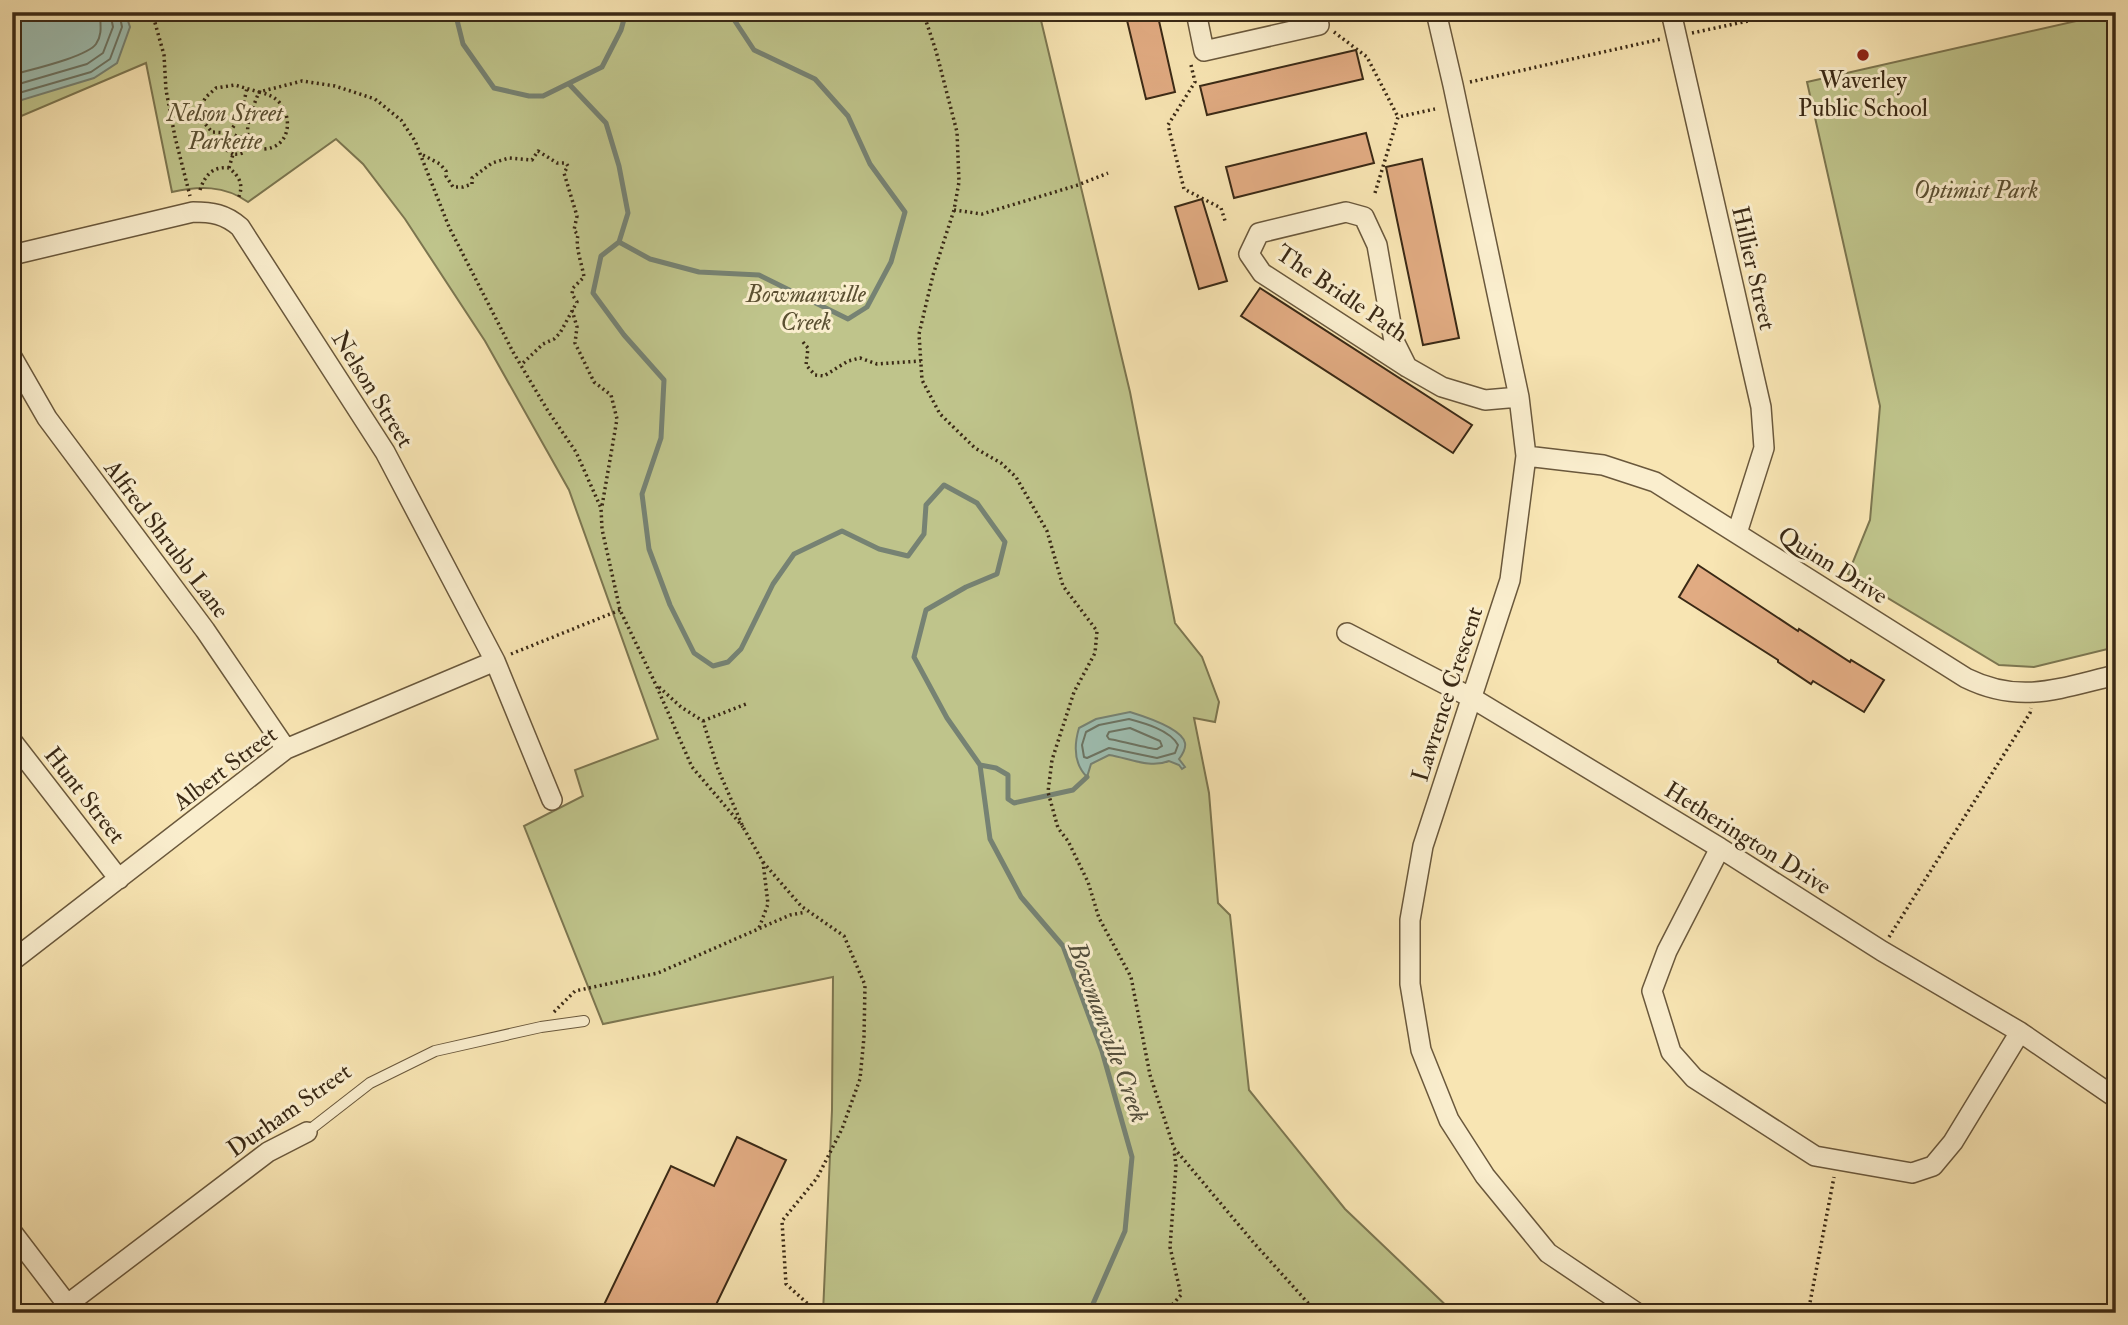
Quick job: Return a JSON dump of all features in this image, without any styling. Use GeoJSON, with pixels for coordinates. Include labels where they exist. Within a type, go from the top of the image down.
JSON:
{"type":"FeatureCollection","features":[{"type":"Feature","properties":{"kind":"street"},"geometry":{"type":"LineString","coordinates":[[1196,12],[1204,51],[1319,25],[1316,12]]}},
{"type":"Feature","properties":{"kind":"street","name":"Lawrence Crescent"},"geometry":{"type":"LineString","coordinates":[[1436,12],[1519,397],[1526,456],[1510,580],[1423,846],[1410,920],[1410,984],[1421,1050],[1450,1120],[1485,1175],[1548,1253],[1637,1313]]}},
{"type":"Feature","properties":{"kind":"street","name":"Hillier Street"},"geometry":{"type":"LineString","coordinates":[[1671,12],[1761,407],[1764,447],[1737,533]]}},
{"type":"Feature","properties":{"kind":"street","name":"Nelson Street"},"geometry":{"type":"LineString","coordinates":[[12,255],[193,212],[214,212],[230,218],[240,227],[385,452],[495,661],[552,800]]}},
{"type":"Feature","properties":{"kind":"street","name":"The Bridle Path"},"geometry":{"type":"LineString","coordinates":[[1407,367],[1394,341],[1377,245],[1364,217],[1346,212],[1259,233],[1249,254],[1262,274],[1407,367],[1442,387],[1485,400],[1519,397]]}},
{"type":"Feature","properties":{"kind":"street","name":"Alfred Shrubb Lane"},"geometry":{"type":"LineString","coordinates":[[12,357],[47,418],[205,629],[286,749]]}},
{"type":"Feature","properties":{"kind":"street","name":"Quinn Drive"},"geometry":{"type":"LineString","coordinates":[[1526,456],[1603,465],[1654,482],[1985,688],[2030,694],[2116,675]]}},
{"type":"Feature","properties":{"kind":"street","name":"Hetherington Drive"},"geometry":{"type":"LineString","coordinates":[[1347,633],[1472,698],[1720,848],[1882,951],[2020,1032],[2116,1098]]}},
{"type":"Feature","properties":{"kind":"street","name":"Albert Street"},"geometry":{"type":"LineString","coordinates":[[12,961],[286,749],[495,661]]}},
{"type":"Feature","properties":{"kind":"street","name":"Hunt Street"},"geometry":{"type":"LineString","coordinates":[[12,741],[119,879]]}},
{"type":"Feature","properties":{"kind":"street"},"geometry":{"type":"LineString","coordinates":[[1720,848],[1667,951],[1652,991],[1671,1052],[1694,1078],[1815,1156],[1912,1173],[1933,1166],[1954,1142],[2020,1032]]}},
{"type":"Feature","properties":{"kind":"street","name":"Durham Street"},"geometry":{"type":"LineString","coordinates":[[66,1310],[268,1152],[307,1132]]}},
{"type":"Feature","properties":{"kind":"street"},"geometry":{"type":"LineString","coordinates":[[12,1232],[66,1310]]}},
{"type":"Feature","properties":{"kind":"lane","name":"Durham Street"},"geometry":{"type":"LineString","coordinates":[[307,1132],[370,1083],[435,1051],[541,1027],[584,1021]]}},
{"type":"Feature","properties":{"kind":"path"},"geometry":{"type":"LineString","coordinates":[[152,12],[164,55],[166,90],[193,212]]}},
{"type":"Feature","properties":{"kind":"path"},"geometry":{"type":"LineString","coordinates":[[923,12],[957,132],[959,182],[954,210],[933,275],[919,334],[922,380],[940,414],[975,448],[1001,463],[1016,477],[1048,531],[1063,586],[1097,631],[1095,653],[1073,692],[1063,723],[1052,760],[1048,792],[1058,828],[1073,851],[1088,882],[1100,918],[1131,977],[1150,1075],[1174,1148],[1176,1166],[1170,1247],[1181,1294],[1165,1313]]}},
{"type":"Feature","properties":{"kind":"path"},"geometry":{"type":"LineString","coordinates":[[1453,85],[1790,12]]}},
{"type":"Feature","properties":{"kind":"path"},"geometry":{"type":"LineString","coordinates":[[1334,32],[1367,57],[1398,117],[1375,193]]}},
{"type":"Feature","properties":{"kind":"path"},"geometry":{"type":"LineString","coordinates":[[1191,65],[1195,82],[1168,125],[1184,189],[1221,208],[1226,224]]}},
{"type":"Feature","properties":{"kind":"path"},"geometry":{"type":"LineString","coordinates":[[259,92],[302,81],[335,86],[375,99],[401,120],[415,141],[449,227],[513,352],[576,452],[601,508]]}},
{"type":"Feature","properties":{"kind":"path"},"geometry":{"type":"LineString","coordinates":[[236,85],[247,88],[277,100],[286,114],[288,129],[281,143],[270,149],[228,133],[217,134],[207,128],[202,120],[203,102],[210,92],[222,86],[236,85]]}},
{"type":"Feature","properties":{"kind":"path"},"geometry":{"type":"LineString","coordinates":[[247,88],[238,120],[228,133],[225,149],[233,155],[244,152],[250,140],[247,128],[259,92]]}},
{"type":"Feature","properties":{"kind":"path"},"geometry":{"type":"LineString","coordinates":[[1398,117],[1435,109]]}},
{"type":"Feature","properties":{"kind":"path"},"geometry":{"type":"LineString","coordinates":[[421,154],[440,163],[453,187],[472,184],[472,178],[492,163],[509,158],[532,160],[538,151],[557,163],[566,163],[568,166],[564,173],[577,216],[574,230],[578,235],[576,243],[584,277],[573,288],[572,294],[577,302],[560,333],[543,344],[522,364]]}},
{"type":"Feature","properties":{"kind":"path"},"geometry":{"type":"LineString","coordinates":[[229,168],[233,155]]}},
{"type":"Feature","properties":{"kind":"path"},"geometry":{"type":"LineString","coordinates":[[201,190],[207,175],[218,169],[229,168],[241,184],[239,198]]}},
{"type":"Feature","properties":{"kind":"path"},"geometry":{"type":"LineString","coordinates":[[954,210],[982,214],[1078,185],[1108,173]]}},
{"type":"Feature","properties":{"kind":"path"},"geometry":{"type":"LineString","coordinates":[[572,310],[577,327],[575,344],[594,382],[611,395],[617,419],[601,508],[601,529],[620,610],[692,767],[743,827]]}},
{"type":"Feature","properties":{"kind":"path"},"geometry":{"type":"LineString","coordinates":[[803,342],[808,348],[806,365],[815,375],[824,376],[848,361],[860,358],[877,364],[921,361]]}},
{"type":"Feature","properties":{"kind":"path"},"geometry":{"type":"LineString","coordinates":[[495,661],[620,610]]}},
{"type":"Feature","properties":{"kind":"path"},"geometry":{"type":"LineString","coordinates":[[656,684],[681,707],[703,721],[718,769],[743,827],[763,862],[797,901],[844,936],[865,985],[860,1079],[842,1129],[817,1178],[782,1221],[786,1284],[818,1313]]}},
{"type":"Feature","properties":{"kind":"path"},"geometry":{"type":"LineString","coordinates":[[703,721],[746,704]]}},
{"type":"Feature","properties":{"kind":"path"},"geometry":{"type":"LineString","coordinates":[[1882,951],[2030,713]]}},
{"type":"Feature","properties":{"kind":"path"},"geometry":{"type":"LineString","coordinates":[[759,928],[768,904],[763,862]]}},
{"type":"Feature","properties":{"kind":"path"},"geometry":{"type":"LineString","coordinates":[[790,915],[797,901]]}},
{"type":"Feature","properties":{"kind":"path"},"geometry":{"type":"LineString","coordinates":[[541,1027],[575,991],[658,973],[790,915],[803,911],[811,913]]}},
{"type":"Feature","properties":{"kind":"path"},"geometry":{"type":"LineString","coordinates":[[1174,1148],[1317,1313]]}},
{"type":"Feature","properties":{"kind":"path"},"geometry":{"type":"LineString","coordinates":[[1808,1313],[1837,1160]]}},
{"type":"Feature","properties":{"kind":"green space","name":"Bowmanville Creek"},"geometry":{"type":"Polygon","coordinates":[[[12,12],[1039,12],[1130,392],[1175,623],[1202,657],[1219,702],[1215,722],[1194,718],[1209,793],[1218,903],[1230,915],[1249,1090],[1345,1209],[1454,1313],[823,1313],[832,1110],[833,977],[603,1024],[524,826],[583,796],[575,770],[658,739],[569,490],[485,341],[405,219],[363,164],[336,139],[248,202],[230,192],[211,188],[172,192],[146,63],[12,120],[12,12]]]}},
{"type":"Feature","properties":{"kind":"green space","name":"Optimist Park"},"geometry":{"type":"Polygon","coordinates":[[[2116,12],[2116,647],[2034,667],[1999,665],[1848,574],[1870,520],[1880,406],[1807,82],[2116,12]]]}},
{"type":"Feature","properties":{"kind":"water"},"geometry":{"type":"Polygon","coordinates":[[[12,12],[125,12],[130,27],[117,63],[94,78],[12,103],[12,12]]]}},
{"type":"Feature","properties":{"kind":"water"},"geometry":{"type":"Polygon","coordinates":[[[1130,712],[1177,732],[1185,743],[1179,759],[1185,767],[1182,769],[1169,761],[1154,764],[1109,755],[1091,764],[1087,777],[1079,766],[1076,754],[1079,728],[1096,719],[1130,712]]]}},
{"type":"Feature","properties":{"kind":"building"},"geometry":{"type":"Polygon","coordinates":[[[1125,12],[1157,12],[1175,92],[1146,99],[1125,12]]]}},
{"type":"Feature","properties":{"kind":"building"},"geometry":{"type":"Polygon","coordinates":[[[1356,50],[1363,79],[1207,115],[1200,86],[1356,50]]]}},
{"type":"Feature","properties":{"kind":"building"},"geometry":{"type":"Polygon","coordinates":[[[1366,133],[1374,163],[1234,198],[1226,167],[1366,133]]]}},
{"type":"Feature","properties":{"kind":"building"},"geometry":{"type":"Polygon","coordinates":[[[1422,159],[1459,338],[1423,345],[1386,167],[1422,159]]]}},
{"type":"Feature","properties":{"kind":"building"},"geometry":{"type":"Polygon","coordinates":[[[1202,199],[1227,281],[1199,289],[1175,207],[1202,199]]]}},
{"type":"Feature","properties":{"kind":"building"},"geometry":{"type":"Polygon","coordinates":[[[1260,288],[1472,425],[1453,453],[1241,316],[1260,288]]]}},
{"type":"Feature","properties":{"kind":"building"},"geometry":{"type":"Polygon","coordinates":[[[1698,565],[1798,631],[1799,629],[1884,680],[1864,712],[1813,681],[1811,684],[1679,597],[1698,565]]]}},
{"type":"Feature","properties":{"kind":"building"},"geometry":{"type":"Polygon","coordinates":[[[737,1137],[786,1160],[712,1313],[600,1313],[671,1166],[714,1186],[737,1137]]]}},
{"type":"Feature","properties":{"kind":"waterway","name":"Bowmanville Creek"},"geometry":{"type":"LineString","coordinates":[[455,12],[463,44],[494,88],[529,96],[543,96],[602,67],[621,30],[626,12]]}},
{"type":"Feature","properties":{"kind":"waterway","name":"Bowmanville Creek"},"geometry":{"type":"LineString","coordinates":[[729,12],[754,50],[815,79],[848,116],[870,164],[905,212],[891,262],[867,307],[848,319],[759,275],[699,272],[650,259],[619,242],[601,256],[593,293],[624,335],[664,380],[661,438],[642,494],[649,549],[670,605],[694,653],[713,666],[728,662],[741,649],[773,584],[794,554],[842,531],[879,549],[908,556],[924,534],[926,505],[944,485],[977,503],[1005,542],[997,574],[966,587],[926,610],[914,657],[947,718],[980,765],[990,839],[1021,897],[1063,946],[1102,1051],[1132,1157],[1125,1231],[1089,1313]]}},
{"type":"Feature","properties":{"kind":"waterway","name":"Bowmanville Creek"},"geometry":{"type":"LineString","coordinates":[[569,84],[606,123],[619,166],[628,213],[619,242]]}},
{"type":"Feature","properties":{"kind":"waterway"},"geometry":{"type":"LineString","coordinates":[[980,765],[996,768],[1008,775],[1008,799],[1014,803],[1073,790],[1087,777]]}},
{"type":"Feature","properties":{"kind":"place","name":"Waverley Public School"},"geometry":{"type":"Point","coordinates":[1863,55]}},
{"type":"Feature","properties":{"kind":"park label","name":"Nelson Street Parkette"},"geometry":{"type":"Point","coordinates":[225,127]}}]}
